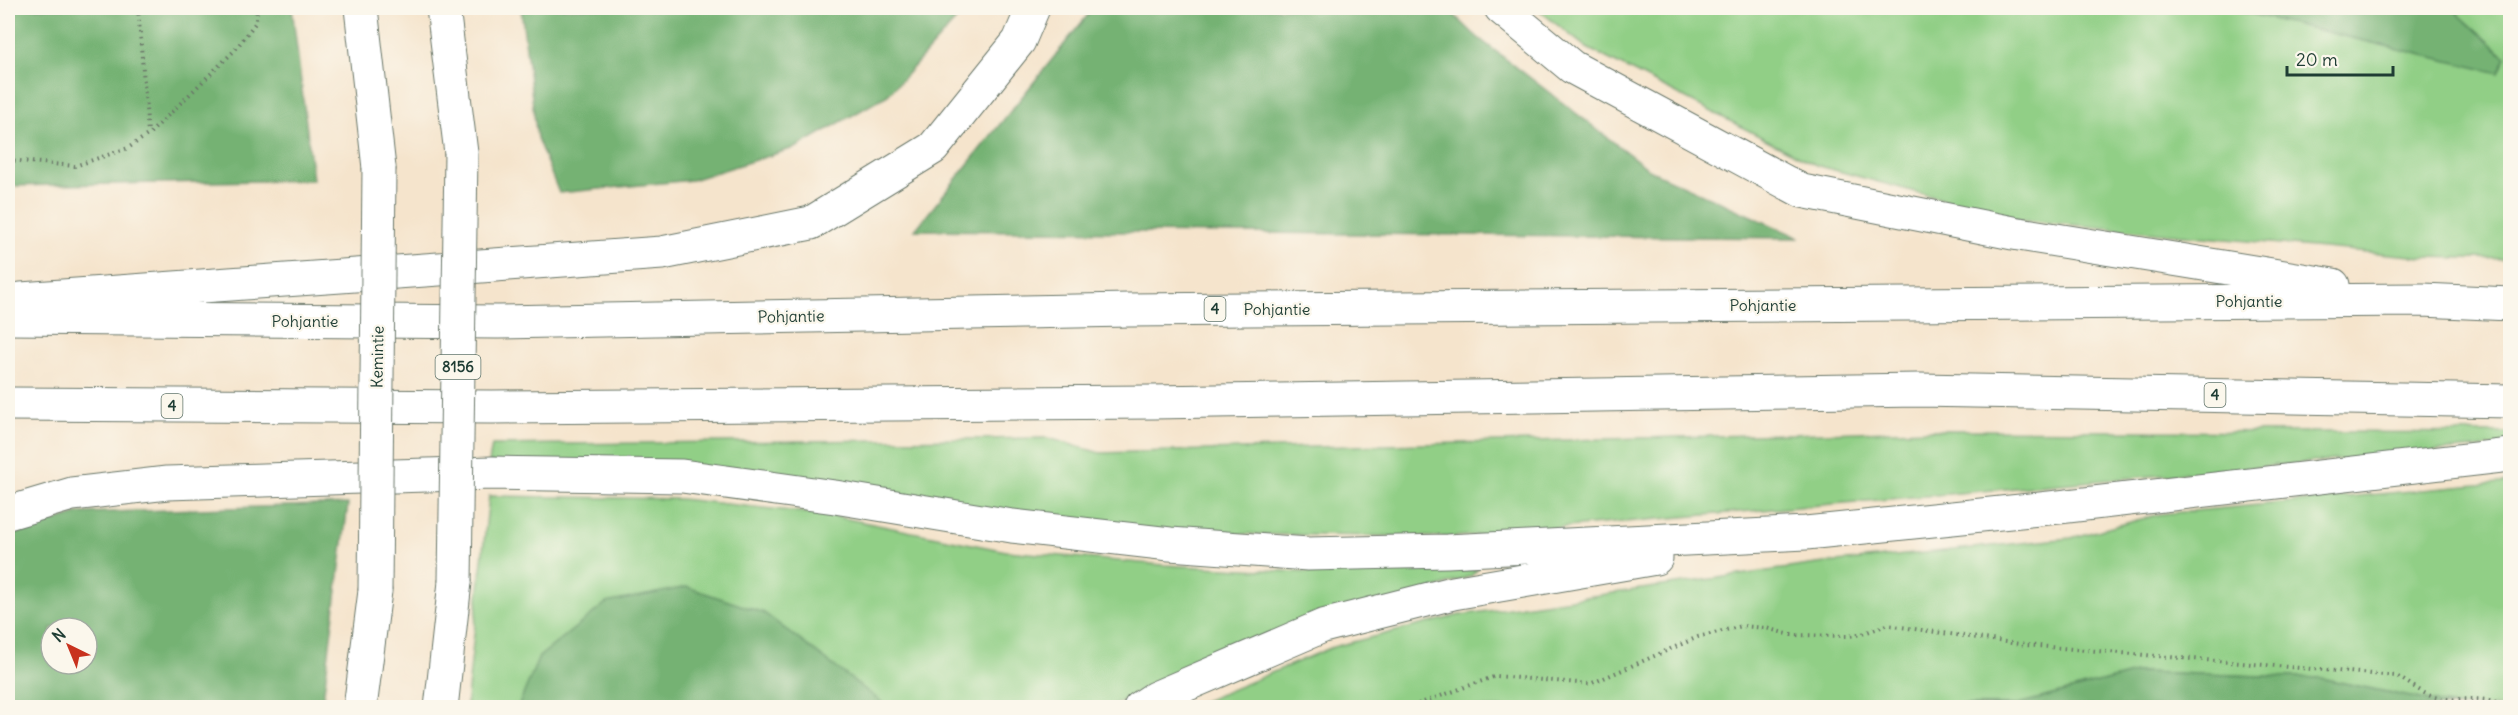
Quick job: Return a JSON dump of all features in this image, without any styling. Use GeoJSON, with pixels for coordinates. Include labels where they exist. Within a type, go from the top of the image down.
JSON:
{"type":"FeatureCollection","features":[{"type":"Feature","properties":{"kind":"main road","name":"Kemintie"},"geometry":{"type":"LineString","coordinates":[[360,708],[375,591],[379,168],[361,8]]}},
{"type":"Feature","properties":{"kind":"main road","name":"8156"},"geometry":{"type":"LineString","coordinates":[[441,708],[455,582],[461,153],[443,8]]}},
{"type":"Feature","properties":{"kind":"main road"},"geometry":{"type":"LineString","coordinates":[[8,300],[662,253],[811,223],[933,148],[1019,41],[1033,8]]}},
{"type":"Feature","properties":{"kind":"main road"},"geometry":{"type":"LineString","coordinates":[[1501,8],[1572,66],[1802,191],[2013,233],[2423,300]]}},
{"type":"Feature","properties":{"kind":"main road","name":"Pohjantie"},"geometry":{"type":"LineString","coordinates":[[8,318],[498,322],[1141,309],[2423,300],[2511,304]]}},
{"type":"Feature","properties":{"kind":"main road","name":"4"},"geometry":{"type":"LineString","coordinates":[[8,404],[504,407],[1177,401],[1919,390],[2511,401]]}},
{"type":"Feature","properties":{"kind":"main road"},"geometry":{"type":"LineString","coordinates":[[8,513],[72,494],[167,483],[492,473],[682,476],[835,497],[1012,526],[1170,544],[1308,554],[1447,551],[1806,533],[2059,507],[2511,455]]}},
{"type":"Feature","properties":{"kind":"main road"},"geometry":{"type":"LineString","coordinates":[[1140,708],[1155,698],[1323,626],[1453,593],[1806,533]]}},
{"type":"Feature","properties":{"kind":"path"},"geometry":{"type":"LineString","coordinates":[[138,8],[148,134]]}},
{"type":"Feature","properties":{"kind":"path"},"geometry":{"type":"LineString","coordinates":[[8,160],[75,166],[128,148],[148,134],[235,50],[256,22],[257,8]]}},
{"type":"Feature","properties":{"kind":"path"},"geometry":{"type":"LineString","coordinates":[[1407,708],[1496,676],[1590,684],[1698,637],[1742,626],[1766,628],[1791,635],[1849,636],[1887,625],[2026,645],[2396,676],[2432,696],[2454,700],[2485,700],[2504,704],[2509,708]]}},
{"type":"Feature","properties":{"kind":"green space"},"geometry":{"type":"Polygon","coordinates":[[[8,8],[292,8],[313,180],[8,186],[8,8]]]}},
{"type":"Feature","properties":{"kind":"green space"},"geometry":{"type":"Polygon","coordinates":[[[521,8],[967,8],[888,95],[797,147],[692,180],[559,193],[537,138],[521,8]]]}},
{"type":"Feature","properties":{"kind":"green space"},"geometry":{"type":"Polygon","coordinates":[[[1091,8],[1447,8],[1476,36],[1651,171],[1800,238],[915,230],[1091,11],[1091,8]]]}},
{"type":"Feature","properties":{"kind":"green space"},"geometry":{"type":"Polygon","coordinates":[[[1536,8],[2226,8],[2499,73],[2506,57],[2457,13],[2461,8],[2510,8],[2510,259],[2422,257],[2019,220],[1816,165],[1587,48],[1536,8]]]}},
{"type":"Feature","properties":{"kind":"green space"},"geometry":{"type":"Polygon","coordinates":[[[2226,8],[2461,8],[2457,13],[2506,57],[2499,73],[2226,8]]]}},
{"type":"Feature","properties":{"kind":"green space"},"geometry":{"type":"Polygon","coordinates":[[[1932,430],[2510,433],[2510,445],[1453,537],[1170,533],[489,462],[492,445],[1048,438],[1100,453],[1932,430]]]}},
{"type":"Feature","properties":{"kind":"green space"},"geometry":{"type":"Polygon","coordinates":[[[2510,482],[2510,707],[2458,707],[2320,678],[2139,672],[2015,705],[1825,705],[1806,708],[1188,708],[1333,647],[1460,615],[1817,564],[2071,538],[2160,514],[2510,482]]]}},
{"type":"Feature","properties":{"kind":"green space"},"geometry":{"type":"Polygon","coordinates":[[[489,496],[681,499],[828,515],[1006,551],[1163,565],[1302,572],[1478,569],[1471,576],[1149,686],[1111,707],[466,708],[489,496]]]}},
{"type":"Feature","properties":{"kind":"green space"},"geometry":{"type":"Polygon","coordinates":[[[348,504],[322,707],[8,707],[8,536],[80,513],[348,504]]]}},
{"type":"Feature","properties":{"kind":"green space"},"geometry":{"type":"Polygon","coordinates":[[[687,587],[764,613],[888,707],[518,707],[539,657],[606,603],[687,587]]]}},
{"type":"Feature","properties":{"kind":"green space"},"geometry":{"type":"Polygon","coordinates":[[[2139,672],[2320,678],[2458,707],[1806,707],[1825,705],[2015,705],[2139,672]]]}}]}
